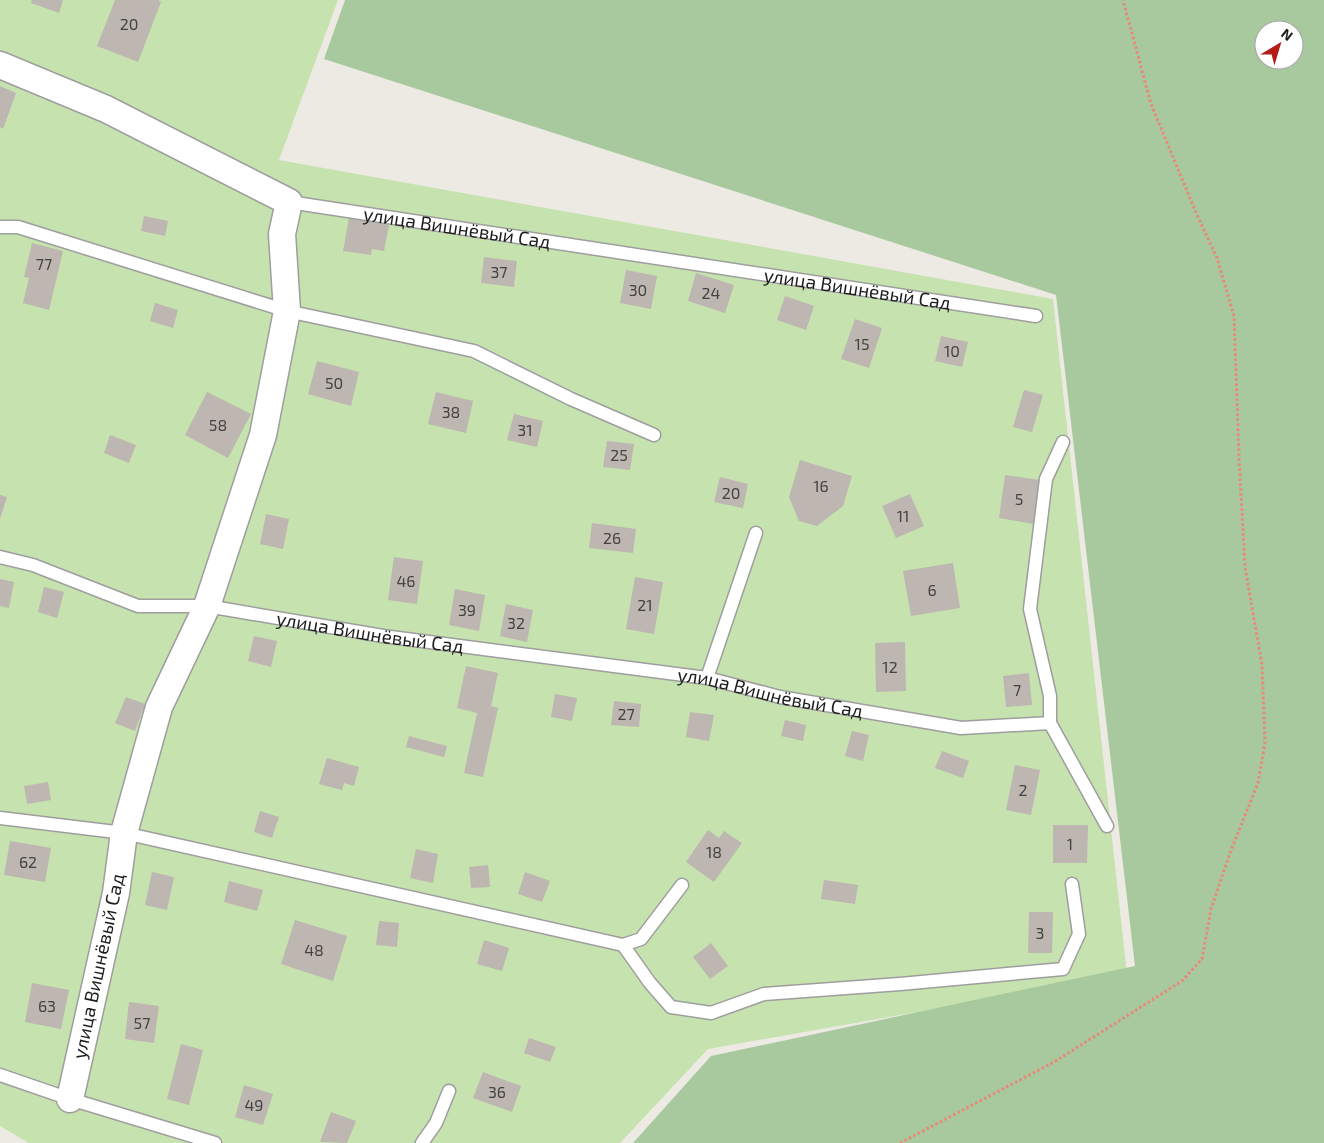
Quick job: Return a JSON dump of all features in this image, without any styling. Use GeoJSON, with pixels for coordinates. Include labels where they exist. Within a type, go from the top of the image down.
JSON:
{"type":"FeatureCollection","features":[{"type":"Feature","properties":{"kind":"street"},"geometry":{"type":"LineString","coordinates":[[0,65],[106,109],[289,202]]}},
{"type":"Feature","properties":{"kind":"street","name":"улица Вишнёвый Сад"},"geometry":{"type":"LineString","coordinates":[[70,1099],[116,893],[124,833],[159,707],[207,606],[263,435],[287,311],[282,234],[289,202]]}},
{"type":"Feature","properties":{"kind":"lane","name":"улица Вишнёвый Сад"},"geometry":{"type":"LineString","coordinates":[[289,202],[1036,316]]}},
{"type":"Feature","properties":{"kind":"lane"},"geometry":{"type":"LineString","coordinates":[[0,227],[18,227],[287,311],[474,351],[571,399],[654,435]]}},
{"type":"Feature","properties":{"kind":"lane"},"geometry":{"type":"LineString","coordinates":[[1063,442],[1046,479],[1030,610],[1050,696],[1050,723],[1106,826]]}},
{"type":"Feature","properties":{"kind":"lane"},"geometry":{"type":"LineString","coordinates":[[707,678],[756,533]]}},
{"type":"Feature","properties":{"kind":"lane","name":"улица Вишнёвый Сад"},"geometry":{"type":"LineString","coordinates":[[0,557],[33,565],[138,606],[207,606],[383,636],[707,678],[780,697],[962,728],[1050,723]]}},
{"type":"Feature","properties":{"kind":"lane"},"geometry":{"type":"LineString","coordinates":[[0,818],[124,833],[623,945],[641,939],[682,885]]}},
{"type":"Feature","properties":{"kind":"lane"},"geometry":{"type":"LineString","coordinates":[[623,945],[650,983],[671,1007],[711,1014],[764,994],[1064,969],[1079,934],[1072,884]]}},
{"type":"Feature","properties":{"kind":"lane"},"geometry":{"type":"LineString","coordinates":[[0,1075],[70,1099],[215,1143]]}},
{"type":"Feature","properties":{"kind":"lane"},"geometry":{"type":"LineString","coordinates":[[422,1143],[436,1123],[449,1091]]}},
{"type":"Feature","properties":{"kind":"path"},"geometry":{"type":"LineString","coordinates":[[900,1143],[1054,1062],[1182,981],[1202,959],[1211,909],[1230,853],[1258,783],[1264,743],[1262,665],[1245,567],[1234,316],[1217,258],[1151,104],[1123,0]]}},
{"type":"Feature","properties":{"kind":"green space"},"geometry":{"type":"Polygon","coordinates":[[[0,0],[338,0],[279,160],[1053,299],[1127,975],[708,1049],[620,1143],[29,1143],[0,1126],[0,0]]]}},
{"type":"Feature","properties":{"kind":"green space"},"geometry":{"type":"Polygon","coordinates":[[[345,0],[1324,0],[1324,1143],[633,1143],[711,1056],[1135,966],[1056,295],[324,59],[345,0]]]}},
{"type":"Feature","properties":{"kind":"building"},"geometry":{"type":"Polygon","coordinates":[[[32,0],[63,0],[59,13],[31,3],[32,0]]]}},
{"type":"Feature","properties":{"kind":"building"},"geometry":{"type":"Polygon","coordinates":[[[115,0],[158,0],[161,2],[138,62],[97,46],[115,0]]]}},
{"type":"Feature","properties":{"kind":"building"},"geometry":{"type":"Polygon","coordinates":[[[0,86],[16,93],[3,129],[0,127],[0,86]]]}},
{"type":"Feature","properties":{"kind":"building"},"geometry":{"type":"Polygon","coordinates":[[[144,216],[168,221],[165,236],[141,231],[144,216]]]}},
{"type":"Feature","properties":{"kind":"building"},"geometry":{"type":"Polygon","coordinates":[[[349,218],[389,225],[384,251],[372,249],[371,255],[343,251],[349,218]]]}},
{"type":"Feature","properties":{"kind":"building"},"geometry":{"type":"Polygon","coordinates":[[[32,243],[63,251],[49,310],[23,303],[29,278],[24,277],[32,243]]]}},
{"type":"Feature","properties":{"kind":"building"},"geometry":{"type":"Polygon","coordinates":[[[484,257],[517,261],[514,287],[481,283],[484,257]]]}},
{"type":"Feature","properties":{"kind":"building"},"geometry":{"type":"Polygon","coordinates":[[[626,270],[657,276],[651,309],[620,303],[626,270]]]}},
{"type":"Feature","properties":{"kind":"building"},"geometry":{"type":"Polygon","coordinates":[[[696,273],[734,285],[725,313],[688,301],[696,273]]]}},
{"type":"Feature","properties":{"kind":"building"},"geometry":{"type":"Polygon","coordinates":[[[785,296],[814,306],[806,330],[777,320],[785,296]]]}},
{"type":"Feature","properties":{"kind":"building"},"geometry":{"type":"Polygon","coordinates":[[[155,303],[178,310],[173,328],[150,321],[155,303]]]}},
{"type":"Feature","properties":{"kind":"building"},"geometry":{"type":"Polygon","coordinates":[[[855,319],[882,328],[869,368],[841,359],[855,319]]]}},
{"type":"Feature","properties":{"kind":"building"},"geometry":{"type":"Polygon","coordinates":[[[941,336],[968,342],[962,367],[935,361],[941,336]]]}},
{"type":"Feature","properties":{"kind":"building"},"geometry":{"type":"Polygon","coordinates":[[[317,361],[359,372],[351,406],[308,394],[317,361]]]}},
{"type":"Feature","properties":{"kind":"building"},"geometry":{"type":"Polygon","coordinates":[[[1024,390],[1043,395],[1032,432],[1013,427],[1024,390]]]}},
{"type":"Feature","properties":{"kind":"building"},"geometry":{"type":"Polygon","coordinates":[[[207,392],[251,414],[228,458],[185,435],[207,392]]]}},
{"type":"Feature","properties":{"kind":"building"},"geometry":{"type":"Polygon","coordinates":[[[436,392],[473,401],[466,433],[428,424],[436,392]]]}},
{"type":"Feature","properties":{"kind":"building"},"geometry":{"type":"Polygon","coordinates":[[[514,414],[543,421],[537,447],[507,440],[514,414]]]}},
{"type":"Feature","properties":{"kind":"building"},"geometry":{"type":"Polygon","coordinates":[[[110,435],[136,445],[129,463],[104,453],[110,435]]]}},
{"type":"Feature","properties":{"kind":"building"},"geometry":{"type":"Polygon","coordinates":[[[607,441],[634,444],[630,470],[603,467],[607,441]]]}},
{"type":"Feature","properties":{"kind":"building"},"geometry":{"type":"Polygon","coordinates":[[[800,460],[852,476],[843,506],[817,526],[799,521],[789,497],[800,460]]]}},
{"type":"Feature","properties":{"kind":"building"},"geometry":{"type":"Polygon","coordinates":[[[1005,475],[1040,480],[1034,524],[999,518],[1005,475]]]}},
{"type":"Feature","properties":{"kind":"building"},"geometry":{"type":"Polygon","coordinates":[[[720,477],[748,484],[743,508],[714,502],[720,477]]]}},
{"type":"Feature","properties":{"kind":"building"},"geometry":{"type":"Polygon","coordinates":[[[910,494],[924,526],[896,538],[882,506],[910,494]]]}},
{"type":"Feature","properties":{"kind":"building"},"geometry":{"type":"Polygon","coordinates":[[[0,495],[7,497],[0,519],[0,495]]]}},
{"type":"Feature","properties":{"kind":"building"},"geometry":{"type":"Polygon","coordinates":[[[266,514],[289,519],[283,549],[260,544],[266,514]]]}},
{"type":"Feature","properties":{"kind":"building"},"geometry":{"type":"Polygon","coordinates":[[[592,523],[636,529],[633,553],[589,548],[592,523]]]}},
{"type":"Feature","properties":{"kind":"building"},"geometry":{"type":"Polygon","coordinates":[[[394,557],[423,561],[417,604],[388,600],[394,557]]]}},
{"type":"Feature","properties":{"kind":"building"},"geometry":{"type":"Polygon","coordinates":[[[953,563],[960,608],[911,616],[903,571],[953,563]]]}},
{"type":"Feature","properties":{"kind":"building"},"geometry":{"type":"Polygon","coordinates":[[[635,577],[663,582],[654,634],[626,629],[635,577]]]}},
{"type":"Feature","properties":{"kind":"building"},"geometry":{"type":"Polygon","coordinates":[[[0,579],[14,582],[9,608],[0,606],[0,579]]]}},
{"type":"Feature","properties":{"kind":"building"},"geometry":{"type":"Polygon","coordinates":[[[44,587],[64,592],[57,618],[38,612],[44,587]]]}},
{"type":"Feature","properties":{"kind":"building"},"geometry":{"type":"Polygon","coordinates":[[[455,589],[485,595],[479,631],[449,625],[455,589]]]}},
{"type":"Feature","properties":{"kind":"building"},"geometry":{"type":"Polygon","coordinates":[[[506,604],[533,610],[527,642],[500,636],[506,604]]]}},
{"type":"Feature","properties":{"kind":"building"},"geometry":{"type":"Polygon","coordinates":[[[254,636],[277,641],[271,667],[248,661],[254,636]]]}},
{"type":"Feature","properties":{"kind":"building"},"geometry":{"type":"Polygon","coordinates":[[[905,642],[906,691],[876,692],[875,643],[905,642]]]}},
{"type":"Feature","properties":{"kind":"building"},"geometry":{"type":"Polygon","coordinates":[[[466,666],[498,673],[491,706],[498,708],[483,777],[464,773],[477,713],[457,708],[466,666]]]}},
{"type":"Feature","properties":{"kind":"building"},"geometry":{"type":"Polygon","coordinates":[[[1029,673],[1032,705],[1006,707],[1003,676],[1029,673]]]}},
{"type":"Feature","properties":{"kind":"building"},"geometry":{"type":"Polygon","coordinates":[[[555,694],[577,698],[572,721],[551,717],[555,694]]]}},
{"type":"Feature","properties":{"kind":"building"},"geometry":{"type":"Polygon","coordinates":[[[126,697],[145,704],[135,731],[115,723],[126,697]]]}},
{"type":"Feature","properties":{"kind":"building"},"geometry":{"type":"Polygon","coordinates":[[[614,701],[641,704],[639,727],[611,725],[614,701]]]}},
{"type":"Feature","properties":{"kind":"building"},"geometry":{"type":"Polygon","coordinates":[[[690,712],[714,715],[709,741],[686,737],[690,712]]]}},
{"type":"Feature","properties":{"kind":"building"},"geometry":{"type":"Polygon","coordinates":[[[785,720],[806,725],[803,741],[781,736],[785,720]]]}},
{"type":"Feature","properties":{"kind":"building"},"geometry":{"type":"Polygon","coordinates":[[[852,731],[869,735],[863,761],[845,756],[852,731]]]}},
{"type":"Feature","properties":{"kind":"building"},"geometry":{"type":"Polygon","coordinates":[[[409,736],[447,746],[444,757],[406,747],[409,736]]]}},
{"type":"Feature","properties":{"kind":"building"},"geometry":{"type":"Polygon","coordinates":[[[942,751],[969,761],[963,778],[935,768],[942,751]]]}},
{"type":"Feature","properties":{"kind":"building"},"geometry":{"type":"Polygon","coordinates":[[[327,758],[359,767],[354,786],[344,783],[342,790],[319,784],[327,758]]]}},
{"type":"Feature","properties":{"kind":"building"},"geometry":{"type":"Polygon","coordinates":[[[1015,765],[1040,770],[1031,815],[1006,810],[1015,765]]]}},
{"type":"Feature","properties":{"kind":"building"},"geometry":{"type":"Polygon","coordinates":[[[48,782],[51,800],[27,804],[24,786],[48,782]]]}},
{"type":"Feature","properties":{"kind":"building"},"geometry":{"type":"Polygon","coordinates":[[[260,811],[279,817],[272,838],[254,832],[260,811]]]}},
{"type":"Feature","properties":{"kind":"building"},"geometry":{"type":"Polygon","coordinates":[[[1053,825],[1088,825],[1087,863],[1053,863],[1053,825]]]}},
{"type":"Feature","properties":{"kind":"building"},"geometry":{"type":"Polygon","coordinates":[[[708,830],[719,838],[724,831],[742,843],[714,882],[686,862],[708,830]]]}},
{"type":"Feature","properties":{"kind":"building"},"geometry":{"type":"Polygon","coordinates":[[[10,841],[51,848],[45,882],[4,875],[10,841]]]}},
{"type":"Feature","properties":{"kind":"building"},"geometry":{"type":"Polygon","coordinates":[[[416,849],[438,854],[433,883],[410,878],[416,849]]]}},
{"type":"Feature","properties":{"kind":"building"},"geometry":{"type":"Polygon","coordinates":[[[488,865],[490,887],[471,888],[469,867],[488,865]]]}},
{"type":"Feature","properties":{"kind":"building"},"geometry":{"type":"Polygon","coordinates":[[[152,872],[174,877],[167,910],[145,905],[152,872]]]}},
{"type":"Feature","properties":{"kind":"building"},"geometry":{"type":"Polygon","coordinates":[[[525,872],[550,881],[542,902],[518,894],[525,872]]]}},
{"type":"Feature","properties":{"kind":"building"},"geometry":{"type":"Polygon","coordinates":[[[824,880],[858,885],[855,904],[821,899],[824,880]]]}},
{"type":"Feature","properties":{"kind":"building"},"geometry":{"type":"Polygon","coordinates":[[[229,881],[263,890],[257,911],[224,902],[229,881]]]}},
{"type":"Feature","properties":{"kind":"building"},"geometry":{"type":"Polygon","coordinates":[[[1029,912],[1053,912],[1052,953],[1028,953],[1029,912]]]}},
{"type":"Feature","properties":{"kind":"building"},"geometry":{"type":"Polygon","coordinates":[[[295,920],[347,936],[333,981],[281,964],[295,920]]]}},
{"type":"Feature","properties":{"kind":"building"},"geometry":{"type":"Polygon","coordinates":[[[379,921],[399,923],[397,947],[376,945],[379,921]]]}},
{"type":"Feature","properties":{"kind":"building"},"geometry":{"type":"Polygon","coordinates":[[[484,940],[509,948],[502,971],[477,964],[484,940]]]}},
{"type":"Feature","properties":{"kind":"building"},"geometry":{"type":"Polygon","coordinates":[[[711,943],[728,966],[710,979],[693,957],[711,943]]]}},
{"type":"Feature","properties":{"kind":"building"},"geometry":{"type":"Polygon","coordinates":[[[32,983],[69,990],[61,1029],[25,1022],[32,983]]]}},
{"type":"Feature","properties":{"kind":"building"},"geometry":{"type":"Polygon","coordinates":[[[129,1002],[159,1006],[154,1043],[125,1039],[129,1002]]]}},
{"type":"Feature","properties":{"kind":"building"},"geometry":{"type":"Polygon","coordinates":[[[529,1038],[556,1047],[550,1062],[524,1053],[529,1038]]]}},
{"type":"Feature","properties":{"kind":"building"},"geometry":{"type":"Polygon","coordinates":[[[181,1044],[203,1050],[189,1105],[167,1099],[181,1044]]]}},
{"type":"Feature","properties":{"kind":"building"},"geometry":{"type":"Polygon","coordinates":[[[483,1072],[521,1086],[512,1112],[473,1098],[483,1072]]]}},
{"type":"Feature","properties":{"kind":"building"},"geometry":{"type":"Polygon","coordinates":[[[244,1085],[273,1094],[263,1125],[235,1117],[244,1085]]]}},
{"type":"Feature","properties":{"kind":"building"},"geometry":{"type":"Polygon","coordinates":[[[331,1112],[356,1121],[347,1143],[320,1142],[331,1112]]]}}]}
